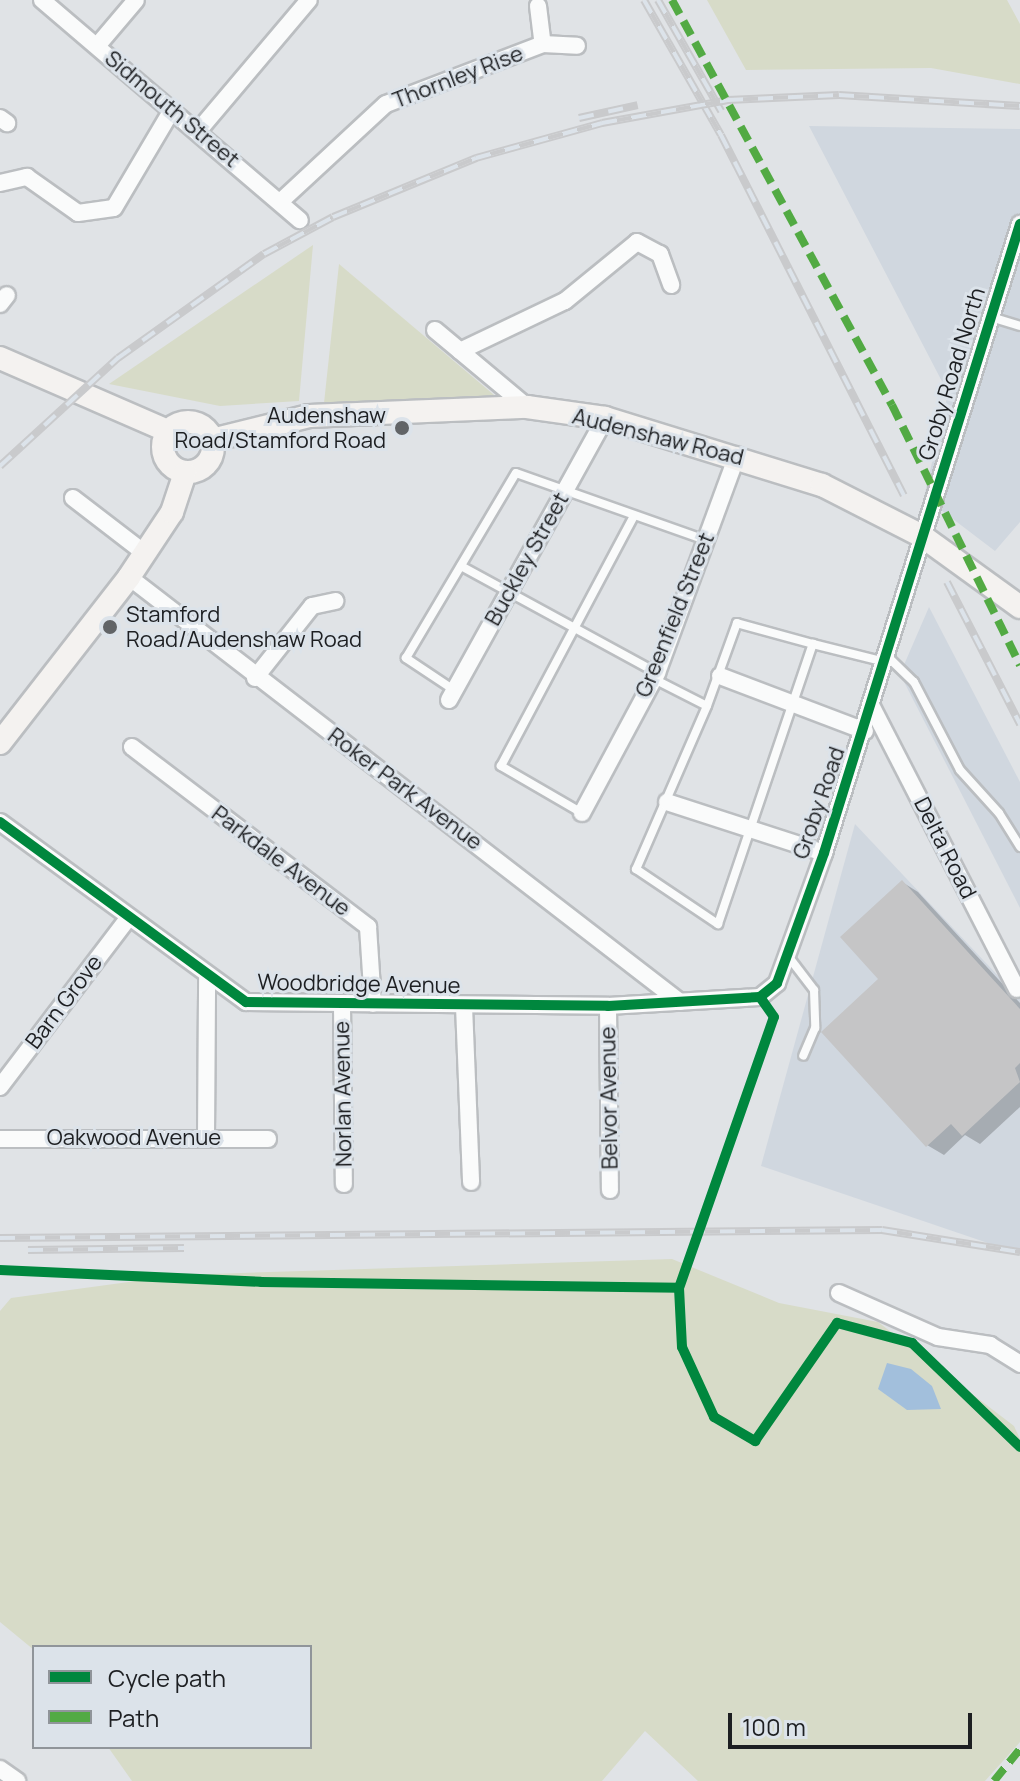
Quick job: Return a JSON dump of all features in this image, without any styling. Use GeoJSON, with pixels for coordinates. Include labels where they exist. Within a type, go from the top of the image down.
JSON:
{"type":"FeatureCollection","features":[{"type":"Feature","properties":{"kind":"main road"},"geometry":{"type":"LineString","coordinates":[[0,358],[168,431],[192,422],[212,440],[208,463],[185,473],[172,512],[129,577],[0,743]]}},
{"type":"Feature","properties":{"kind":"main road","name":"Audenshaw Road"},"geometry":{"type":"LineString","coordinates":[[212,440],[309,416],[527,407],[605,418],[737,455],[822,485],[922,536],[1020,607]]}},
{"type":"Feature","properties":{"kind":"main road"},"geometry":{"type":"LineString","coordinates":[[168,431],[163,456],[185,473]]}},
{"type":"Feature","properties":{"kind":"street"},"geometry":{"type":"LineString","coordinates":[[97,46],[136,0]]}},
{"type":"Feature","properties":{"kind":"street"},"geometry":{"type":"LineString","coordinates":[[199,130],[309,0]]}},
{"type":"Feature","properties":{"kind":"street","name":"Sidmouth Street"},"geometry":{"type":"LineString","coordinates":[[45,1],[199,130],[300,220]]}},
{"type":"Feature","properties":{"kind":"street"},"geometry":{"type":"LineString","coordinates":[[538,6],[543,44]]}},
{"type":"Feature","properties":{"kind":"street","name":"Thornley Rise"},"geometry":{"type":"LineString","coordinates":[[280,202],[386,104],[543,44],[577,46]]}},
{"type":"Feature","properties":{"kind":"street"},"geometry":{"type":"LineString","coordinates":[[0,183],[27,177],[78,213],[114,208],[172,110]]}},
{"type":"Feature","properties":{"kind":"street","name":"Groby Road North"},"geometry":{"type":"LineString","coordinates":[[922,536],[1020,224]]}},
{"type":"Feature","properties":{"kind":"street"},"geometry":{"type":"LineString","coordinates":[[460,351],[565,301],[637,242],[660,254],[671,285]]}},
{"type":"Feature","properties":{"kind":"street"},"geometry":{"type":"LineString","coordinates":[[435,330],[527,407]]}},
{"type":"Feature","properties":{"kind":"street","name":"Buckley Street"},"geometry":{"type":"LineString","coordinates":[[452,695],[605,418]]}},
{"type":"Feature","properties":{"kind":"street","name":"Greenfield Street"},"geometry":{"type":"LineString","coordinates":[[582,813],[655,676],[737,455]]}},
{"type":"Feature","properties":{"kind":"street"},"geometry":{"type":"LineString","coordinates":[[73,498],[143,552]]}},
{"type":"Feature","properties":{"kind":"street","name":"Groby Road"},"geometry":{"type":"LineString","coordinates":[[680,1002],[760,997],[777,983],[865,731],[922,536]]}},
{"type":"Feature","properties":{"kind":"street","name":"Roker Park Avenue"},"geometry":{"type":"LineString","coordinates":[[129,577],[255,678],[680,1002]]}},
{"type":"Feature","properties":{"kind":"street"},"geometry":{"type":"LineString","coordinates":[[255,678],[312,606],[335,601]]}},
{"type":"Feature","properties":{"kind":"street"},"geometry":{"type":"LineString","coordinates":[[720,676],[865,731]]}},
{"type":"Feature","properties":{"kind":"street","name":"Delta Road"},"geometry":{"type":"LineString","coordinates":[[872,707],[1017,989]]}},
{"type":"Feature","properties":{"kind":"street","name":"Parkdale Avenue"},"geometry":{"type":"LineString","coordinates":[[132,747],[368,927],[373,1004]]}},
{"type":"Feature","properties":{"kind":"street"},"geometry":{"type":"LineString","coordinates":[[667,802],[751,832],[824,853]]}},
{"type":"Feature","properties":{"kind":"street","name":"Woodbridge Avenue"},"geometry":{"type":"LineString","coordinates":[[0,822],[246,1002],[608,1006],[680,1002]]}},
{"type":"Feature","properties":{"kind":"street","name":"Barn Grove"},"geometry":{"type":"LineString","coordinates":[[0,1087],[129,917]]}},
{"type":"Feature","properties":{"kind":"street"},"geometry":{"type":"LineString","coordinates":[[206,1137],[207,975]]}},
{"type":"Feature","properties":{"kind":"street","name":"Norlan Avenue"},"geometry":{"type":"LineString","coordinates":[[342,1005],[344,1184]]}},
{"type":"Feature","properties":{"kind":"street"},"geometry":{"type":"LineString","coordinates":[[464,1006],[471,1182]]}},
{"type":"Feature","properties":{"kind":"street","name":"Belvor Avenue"},"geometry":{"type":"LineString","coordinates":[[608,1006],[610,1190]]}},
{"type":"Feature","properties":{"kind":"street","name":"Oakwood Avenue"},"geometry":{"type":"LineString","coordinates":[[0,1139],[268,1139]]}},
{"type":"Feature","properties":{"kind":"street"},"geometry":{"type":"LineString","coordinates":[[839,1293],[938,1337],[990,1345],[1020,1364]]}},
{"type":"Feature","properties":{"kind":"street"},"geometry":{"type":"LineString","coordinates":[[0,1769],[17,1781]]}},
{"type":"Feature","properties":{"kind":"lane"},"geometry":{"type":"LineString","coordinates":[[991,317],[1020,326]]}},
{"type":"Feature","properties":{"kind":"lane"},"geometry":{"type":"LineString","coordinates":[[452,695],[406,658],[516,473],[563,493],[705,540]]}},
{"type":"Feature","properties":{"kind":"lane"},"geometry":{"type":"LineString","coordinates":[[582,813],[501,766],[634,516]]}},
{"type":"Feature","properties":{"kind":"lane"},"geometry":{"type":"LineString","coordinates":[[461,566],[575,627],[707,706]]}},
{"type":"Feature","properties":{"kind":"lane"},"geometry":{"type":"LineString","coordinates":[[813,644],[718,924],[636,869],[720,676],[737,623],[888,660],[914,682],[960,770],[1008,825],[1020,847]]}},
{"type":"Feature","properties":{"kind":"lane"},"geometry":{"type":"LineString","coordinates":[[787,955],[814,990],[815,1028],[803,1056]]}},
{"type":"Feature","properties":{"kind":"shaded area"},"geometry":{"type":"Polygon","coordinates":[[[809,126],[1020,129],[1020,522],[995,551],[924,497],[948,393],[809,126]]]}},
{"type":"Feature","properties":{"kind":"shaded area"},"geometry":{"type":"Polygon","coordinates":[[[929,607],[1020,782],[1020,908],[900,674],[929,607]]]}},
{"type":"Feature","properties":{"kind":"shaded area"},"geometry":{"type":"Polygon","coordinates":[[[855,824],[1020,999],[1020,1254],[761,1166],[855,824]]]}},
{"type":"Feature","properties":{"kind":"green space"},"geometry":{"type":"Polygon","coordinates":[[[707,0],[1007,0],[1020,24],[1020,84],[931,68],[746,70],[707,0]]]}},
{"type":"Feature","properties":{"kind":"green space"},"geometry":{"type":"Polygon","coordinates":[[[313,245],[299,401],[220,406],[109,384],[313,245]]]}},
{"type":"Feature","properties":{"kind":"green space"},"geometry":{"type":"Polygon","coordinates":[[[339,264],[500,400],[324,403],[339,264]]]}},
{"type":"Feature","properties":{"kind":"green space"},"geometry":{"type":"Polygon","coordinates":[[[672,1259],[779,1303],[878,1322],[1014,1426],[1020,1439],[1020,1742],[985,1781],[698,1781],[645,1731],[602,1781],[132,1781],[109,1749],[312,1749],[312,1645],[32,1645],[32,1648],[0,1622],[0,1311],[11,1298],[180,1275],[672,1259]]]}},
{"type":"Feature","properties":{"kind":"water"},"geometry":{"type":"Polygon","coordinates":[[[887,1363],[911,1369],[932,1386],[941,1409],[907,1410],[878,1389],[887,1363]]]}},
{"type":"Feature","properties":{"kind":"building"},"geometry":{"type":"Polygon","coordinates":[[[902,880],[1020,1009],[1020,1063],[1015,1068],[1020,1082],[962,1136],[951,1124],[926,1147],[821,1032],[878,979],[840,937],[902,880]]]}},
{"type":"Feature","properties":{"kind":"railway"},"geometry":{"type":"LineString","coordinates":[[644,0],[721,135],[904,495]]}},
{"type":"Feature","properties":{"kind":"railway"},"geometry":{"type":"LineString","coordinates":[[658,0],[721,111]]}},
{"type":"Feature","properties":{"kind":"railway"},"geometry":{"type":"LineString","coordinates":[[0,466],[118,358],[264,254],[333,217],[476,158],[602,123],[728,100],[839,95],[1020,106]]}},
{"type":"Feature","properties":{"kind":"railway"},"geometry":{"type":"LineString","coordinates":[[579,118],[638,105]]}},
{"type":"Feature","properties":{"kind":"railway"},"geometry":{"type":"LineString","coordinates":[[947,582],[1020,724]]}},
{"type":"Feature","properties":{"kind":"railway"},"geometry":{"type":"LineString","coordinates":[[0,1238],[882,1230],[1020,1252]]}},
{"type":"Feature","properties":{"kind":"railway"},"geometry":{"type":"LineString","coordinates":[[28,1250],[184,1248]]}},
{"type":"Feature","properties":{"kind":"marked path"},"geometry":{"type":"LineString","coordinates":[[672,0],[892,405],[1020,665]]}},
{"type":"Feature","properties":{"kind":"marked path"},"geometry":{"type":"LineString","coordinates":[[994,1781],[1020,1749]]}},
{"type":"Feature","properties":{"kind":"cycle path"},"geometry":{"type":"LineString","coordinates":[[0,822],[246,1002],[608,1006],[760,997],[777,983],[824,853],[1020,224]]}},
{"type":"Feature","properties":{"kind":"cycle path"},"geometry":{"type":"LineString","coordinates":[[679,1288],[774,1017],[760,997]]}},
{"type":"Feature","properties":{"kind":"cycle path"},"geometry":{"type":"LineString","coordinates":[[0,1270],[261,1282],[679,1288],[682,1347],[714,1417],[755,1441],[837,1323],[912,1343],[1020,1447]]}},
{"type":"Feature","properties":{"kind":"place","name":"Audenshaw Road/Stamford Road"},"geometry":{"type":"Point","coordinates":[402,428]}},
{"type":"Feature","properties":{"kind":"place","name":"Stamford Road/Audenshaw Road"},"geometry":{"type":"Point","coordinates":[110,627]}}]}
